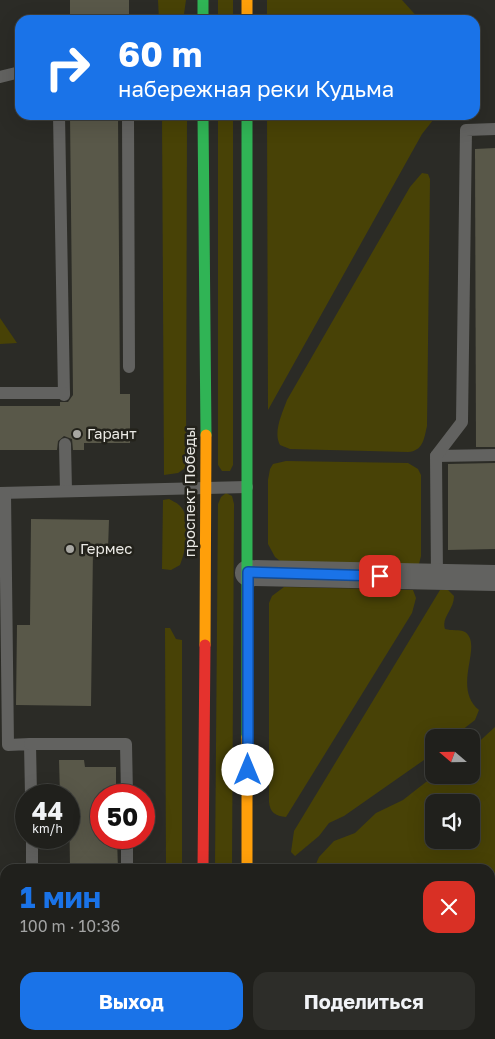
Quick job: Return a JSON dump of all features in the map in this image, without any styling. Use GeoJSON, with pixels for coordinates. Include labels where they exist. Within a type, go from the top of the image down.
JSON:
{"type":"FeatureCollection","features":[{"type":"Feature","properties":{"kind":"main road"},"geometry":{"type":"LineString","coordinates":[[203,0],[203,15]]}},
{"type":"Feature","properties":{"kind":"main road"},"geometry":{"type":"LineString","coordinates":[[247,0],[247,15]]}},
{"type":"Feature","properties":{"kind":"main road","name":"проспект Победы"},"geometry":{"type":"LineString","coordinates":[[203,120],[206,487],[203,864]]}},
{"type":"Feature","properties":{"kind":"main road"},"geometry":{"type":"LineString","coordinates":[[247,120],[247,864]]}},
{"type":"Feature","properties":{"kind":"street"},"geometry":{"type":"LineString","coordinates":[[248,572],[495,578]]}},
{"type":"Feature","properties":{"kind":"lane"},"geometry":{"type":"LineString","coordinates":[[0,77],[15,73]]}},
{"type":"Feature","properties":{"kind":"lane"},"geometry":{"type":"LineString","coordinates":[[0,393],[64,394],[59,120]]}},
{"type":"Feature","properties":{"kind":"lane"},"geometry":{"type":"LineString","coordinates":[[128,120],[129,367]]}},
{"type":"Feature","properties":{"kind":"lane"},"geometry":{"type":"LineString","coordinates":[[437,577],[436,456],[462,422],[466,130],[495,129]]}},
{"type":"Feature","properties":{"kind":"lane"},"geometry":{"type":"LineString","coordinates":[[65,444],[66,491]]}},
{"type":"Feature","properties":{"kind":"lane"},"geometry":{"type":"LineString","coordinates":[[436,456],[495,455]]}},
{"type":"Feature","properties":{"kind":"lane"},"geometry":{"type":"LineString","coordinates":[[127,784],[126,744],[4,745],[2,493],[247,486]]}},
{"type":"Feature","properties":{"kind":"lane"},"geometry":{"type":"LineString","coordinates":[[30,744],[31,784]]}},
{"type":"Feature","properties":{"kind":"lane"},"geometry":{"type":"LineString","coordinates":[[32,849],[32,864]]}},
{"type":"Feature","properties":{"kind":"lane"},"geometry":{"type":"LineString","coordinates":[[127,849],[127,864]]}},
{"type":"Feature","properties":{"kind":"shaded area"},"geometry":{"type":"Polygon","coordinates":[[[158,0],[186,0],[183,15],[159,15],[158,0]]]}},
{"type":"Feature","properties":{"kind":"shaded area"},"geometry":{"type":"Polygon","coordinates":[[[218,0],[233,0],[233,15],[218,15],[218,0]]]}},
{"type":"Feature","properties":{"kind":"shaded area"},"geometry":{"type":"Polygon","coordinates":[[[267,0],[402,0],[416,15],[267,15],[267,0]]]}},
{"type":"Feature","properties":{"kind":"shaded area"},"geometry":{"type":"Polygon","coordinates":[[[162,120],[187,120],[186,459],[185,468],[178,473],[164,475],[162,120]]]}},
{"type":"Feature","properties":{"kind":"shaded area"},"geometry":{"type":"Polygon","coordinates":[[[218,120],[233,120],[233,465],[230,471],[222,471],[218,465],[218,120]]]}},
{"type":"Feature","properties":{"kind":"shaded area"},"geometry":{"type":"Polygon","coordinates":[[[267,120],[433,120],[422,134],[268,410],[267,120]]]}},
{"type":"Feature","properties":{"kind":"shaded area"},"geometry":{"type":"Polygon","coordinates":[[[422,173],[428,174],[430,179],[427,426],[422,444],[417,449],[408,452],[290,449],[280,445],[277,434],[287,400],[410,187],[422,173]]]}},
{"type":"Feature","properties":{"kind":"shaded area"},"geometry":{"type":"Polygon","coordinates":[[[0,318],[17,343],[0,344],[0,318]]]}},
{"type":"Feature","properties":{"kind":"shaded area"},"geometry":{"type":"Polygon","coordinates":[[[286,461],[408,463],[418,469],[421,475],[421,556],[419,564],[284,564],[275,557],[268,544],[268,480],[273,464],[286,461]]]}},
{"type":"Feature","properties":{"kind":"shaded area"},"geometry":{"type":"Polygon","coordinates":[[[226,493],[232,496],[234,504],[232,864],[215,864],[218,504],[221,497],[226,493]]]}},
{"type":"Feature","properties":{"kind":"shaded area"},"geometry":{"type":"Polygon","coordinates":[[[169,499],[178,504],[183,510],[187,525],[186,543],[180,565],[171,570],[162,569],[163,500],[169,499]]]}},
{"type":"Feature","properties":{"kind":"shaded area"},"geometry":{"type":"Polygon","coordinates":[[[284,587],[413,590],[416,598],[412,613],[286,817],[274,813],[269,802],[269,603],[272,596],[284,587]]]}},
{"type":"Feature","properties":{"kind":"shaded area"},"geometry":{"type":"Polygon","coordinates":[[[440,590],[448,590],[454,596],[446,617],[445,629],[463,631],[470,638],[471,646],[467,679],[471,701],[479,710],[475,720],[463,729],[425,729],[425,759],[344,816],[329,823],[319,836],[295,856],[291,852],[294,831],[440,590]]]}},
{"type":"Feature","properties":{"kind":"shaded area"},"geometry":{"type":"Polygon","coordinates":[[[165,628],[170,628],[176,639],[182,640],[182,864],[166,864],[165,628]]]}},
{"type":"Feature","properties":{"kind":"shaded area"},"geometry":{"type":"Polygon","coordinates":[[[495,727],[495,864],[316,864],[319,857],[334,841],[355,833],[376,813],[403,800],[425,783],[480,784],[480,741],[495,727]]]}},
{"type":"Feature","properties":{"kind":"building"},"geometry":{"type":"Polygon","coordinates":[[[70,0],[129,0],[129,15],[70,15],[70,0]]]}},
{"type":"Feature","properties":{"kind":"building"},"geometry":{"type":"Polygon","coordinates":[[[70,120],[118,120],[120,394],[130,394],[130,443],[84,443],[84,450],[73,450],[72,439],[64,436],[58,441],[57,450],[0,450],[0,406],[60,406],[60,402],[68,402],[73,395],[70,120]]]}},
{"type":"Feature","properties":{"kind":"building"},"geometry":{"type":"Polygon","coordinates":[[[495,148],[495,447],[476,447],[475,149],[495,148]]]}},
{"type":"Feature","properties":{"kind":"building"},"geometry":{"type":"Polygon","coordinates":[[[495,463],[495,549],[448,550],[448,464],[495,463]]]}},
{"type":"Feature","properties":{"kind":"building"},"geometry":{"type":"Polygon","coordinates":[[[31,519],[109,520],[108,549],[93,549],[91,706],[16,705],[17,625],[30,625],[31,519]]]}},
{"type":"Feature","properties":{"kind":"building"},"geometry":{"type":"Polygon","coordinates":[[[59,760],[84,760],[85,767],[116,767],[116,784],[90,784],[90,849],[117,849],[118,864],[70,864],[70,849],[80,849],[80,784],[60,784],[59,760]]]}},
{"type":"Feature","properties":{"kind":"traffic: fast"},"geometry":{"type":"LineString","coordinates":[[203,0],[203,15]]}},
{"type":"Feature","properties":{"kind":"traffic: fast"},"geometry":{"type":"LineString","coordinates":[[203,120],[206,435]]}},
{"type":"Feature","properties":{"kind":"traffic: fast"},"geometry":{"type":"LineString","coordinates":[[247,120],[247,737]]}},
{"type":"Feature","properties":{"kind":"traffic: slow"},"geometry":{"type":"LineString","coordinates":[[247,0],[247,15]]}},
{"type":"Feature","properties":{"kind":"traffic: slow"},"geometry":{"type":"LineString","coordinates":[[205,645],[206,435]]}},
{"type":"Feature","properties":{"kind":"traffic: slow"},"geometry":{"type":"LineString","coordinates":[[247,737],[247,864]]}},
{"type":"Feature","properties":{"kind":"traffic: jam"},"geometry":{"type":"LineString","coordinates":[[203,864],[205,645]]}},
{"type":"Feature","properties":{"kind":"place","name":"Гарант"},"geometry":{"type":"Point","coordinates":[77,434]}},
{"type":"Feature","properties":{"kind":"place","name":"Гермес"},"geometry":{"type":"Point","coordinates":[70,549]}},
{"type":"Feature","properties":{"kind":"route"},"geometry":{"type":"LineString","coordinates":[[248,770],[248,572],[380,576]]}}]}
